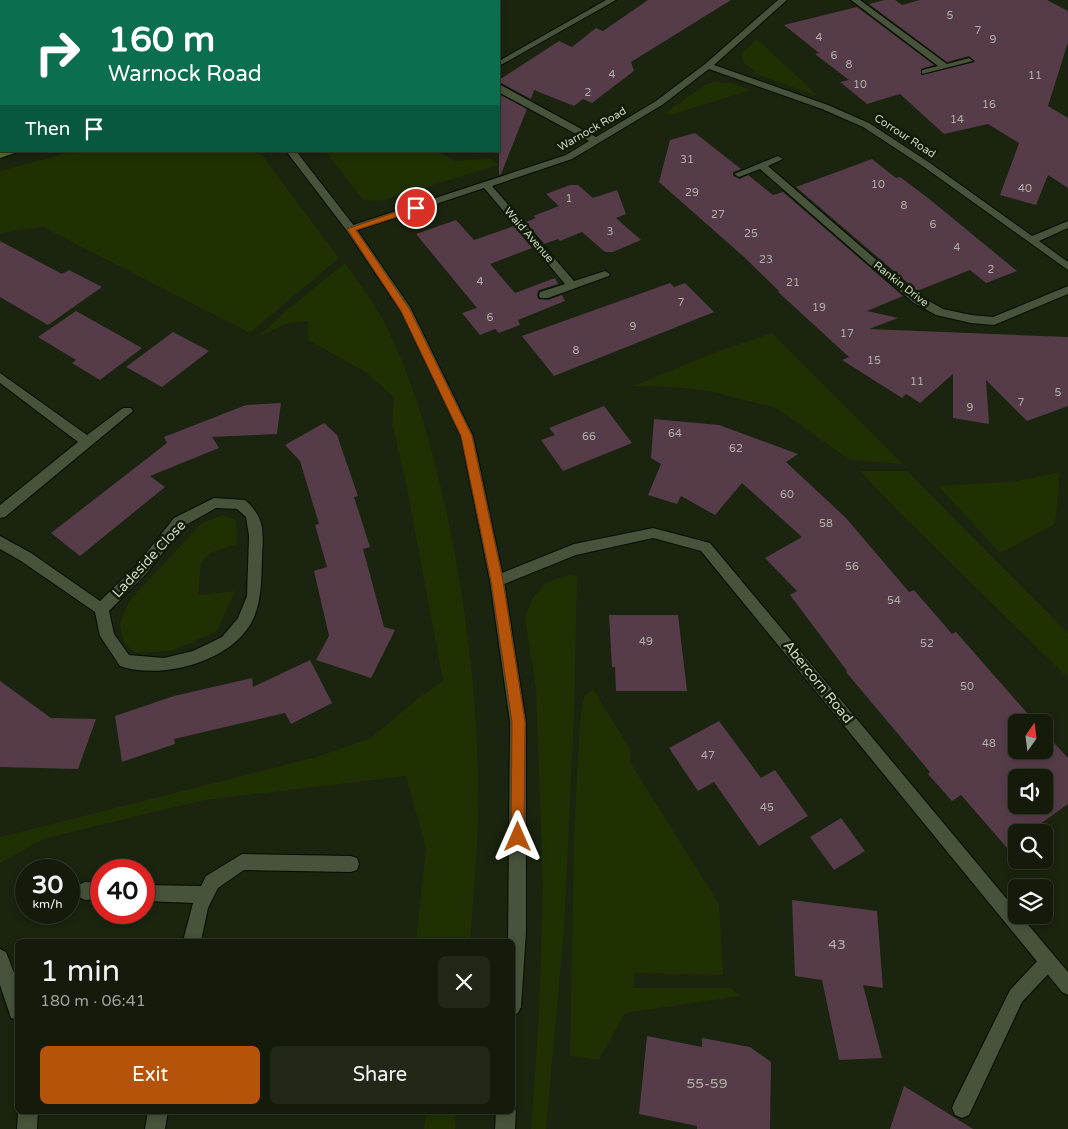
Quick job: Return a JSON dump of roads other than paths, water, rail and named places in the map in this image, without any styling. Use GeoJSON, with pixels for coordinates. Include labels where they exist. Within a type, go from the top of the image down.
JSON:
{"type":"FeatureCollection","features":[{"type":"Feature","properties":{"kind":"street"},"geometry":{"type":"LineString","coordinates":[[500,63],[612,0]]}},
{"type":"Feature","properties":{"kind":"street","name":"Warnock Road"},"geometry":{"type":"LineString","coordinates":[[351,229],[569,157],[659,103],[708,66],[783,0]]}},
{"type":"Feature","properties":{"kind":"street"},"geometry":{"type":"LineString","coordinates":[[855,0],[945,67]]}},
{"type":"Feature","properties":{"kind":"street"},"geometry":{"type":"LineString","coordinates":[[925,72],[969,62]]}},
{"type":"Feature","properties":{"kind":"street","name":"Corrour Road"},"geometry":{"type":"LineString","coordinates":[[708,66],[825,107],[866,125],[927,165],[1068,266]]}},
{"type":"Feature","properties":{"kind":"street"},"geometry":{"type":"LineString","coordinates":[[500,88],[597,141]]}},
{"type":"Feature","properties":{"kind":"street"},"geometry":{"type":"LineString","coordinates":[[291,152],[351,229],[406,310],[467,436],[497,581],[518,722],[517,932],[515,962]]}},
{"type":"Feature","properties":{"kind":"street"},"geometry":{"type":"LineString","coordinates":[[738,174],[778,160]]}},
{"type":"Feature","properties":{"kind":"street","name":"Rankin Drive"},"geometry":{"type":"LineString","coordinates":[[762,166],[898,284],[918,300],[940,312],[971,319],[994,320],[1068,290]]}},
{"type":"Feature","properties":{"kind":"street","name":"Waid Avenue"},"geometry":{"type":"LineString","coordinates":[[485,184],[572,285]]}},
{"type":"Feature","properties":{"kind":"street"},"geometry":{"type":"LineString","coordinates":[[1033,240],[1068,224]]}},
{"type":"Feature","properties":{"kind":"street"},"geometry":{"type":"LineString","coordinates":[[544,295],[605,274]]}},
{"type":"Feature","properties":{"kind":"street"},"geometry":{"type":"LineString","coordinates":[[0,377],[51,417],[87,442]]}},
{"type":"Feature","properties":{"kind":"street"},"geometry":{"type":"LineString","coordinates":[[0,513],[127,411]]}},
{"type":"Feature","properties":{"kind":"street","name":"Ladeside Close"},"geometry":{"type":"LineString","coordinates":[[0,542],[26,557],[101,609],[107,636],[126,661],[164,665],[195,658],[227,642],[244,622],[254,596],[256,536],[252,516],[240,504],[214,503],[179,522],[141,570],[101,609]]}},
{"type":"Feature","properties":{"kind":"street","name":"Abercorn Road"},"geometry":{"type":"LineString","coordinates":[[497,581],[574,550],[653,533],[705,547],[1047,963],[1068,986]]}},
{"type":"Feature","properties":{"kind":"street"},"geometry":{"type":"LineString","coordinates":[[192,939],[200,906],[212,882],[242,862],[351,864]]}},
{"type":"Feature","properties":{"kind":"street"},"geometry":{"type":"LineString","coordinates":[[155,893],[205,895]]}},
{"type":"Feature","properties":{"kind":"street"},"geometry":{"type":"LineString","coordinates":[[0,958],[15,1002]]}},
{"type":"Feature","properties":{"kind":"street"},"geometry":{"type":"LineString","coordinates":[[962,1108],[1016,996],[1047,963]]}},
{"type":"Feature","properties":{"kind":"street"},"geometry":{"type":"LineString","coordinates":[[27,1129],[28,1114]]}},
{"type":"Feature","properties":{"kind":"street"},"geometry":{"type":"LineString","coordinates":[[154,1129],[157,1114]]}},
{"type":"Feature","properties":{"kind":"street"},"geometry":{"type":"LineString","coordinates":[[505,1129],[506,1114]]}}]}
